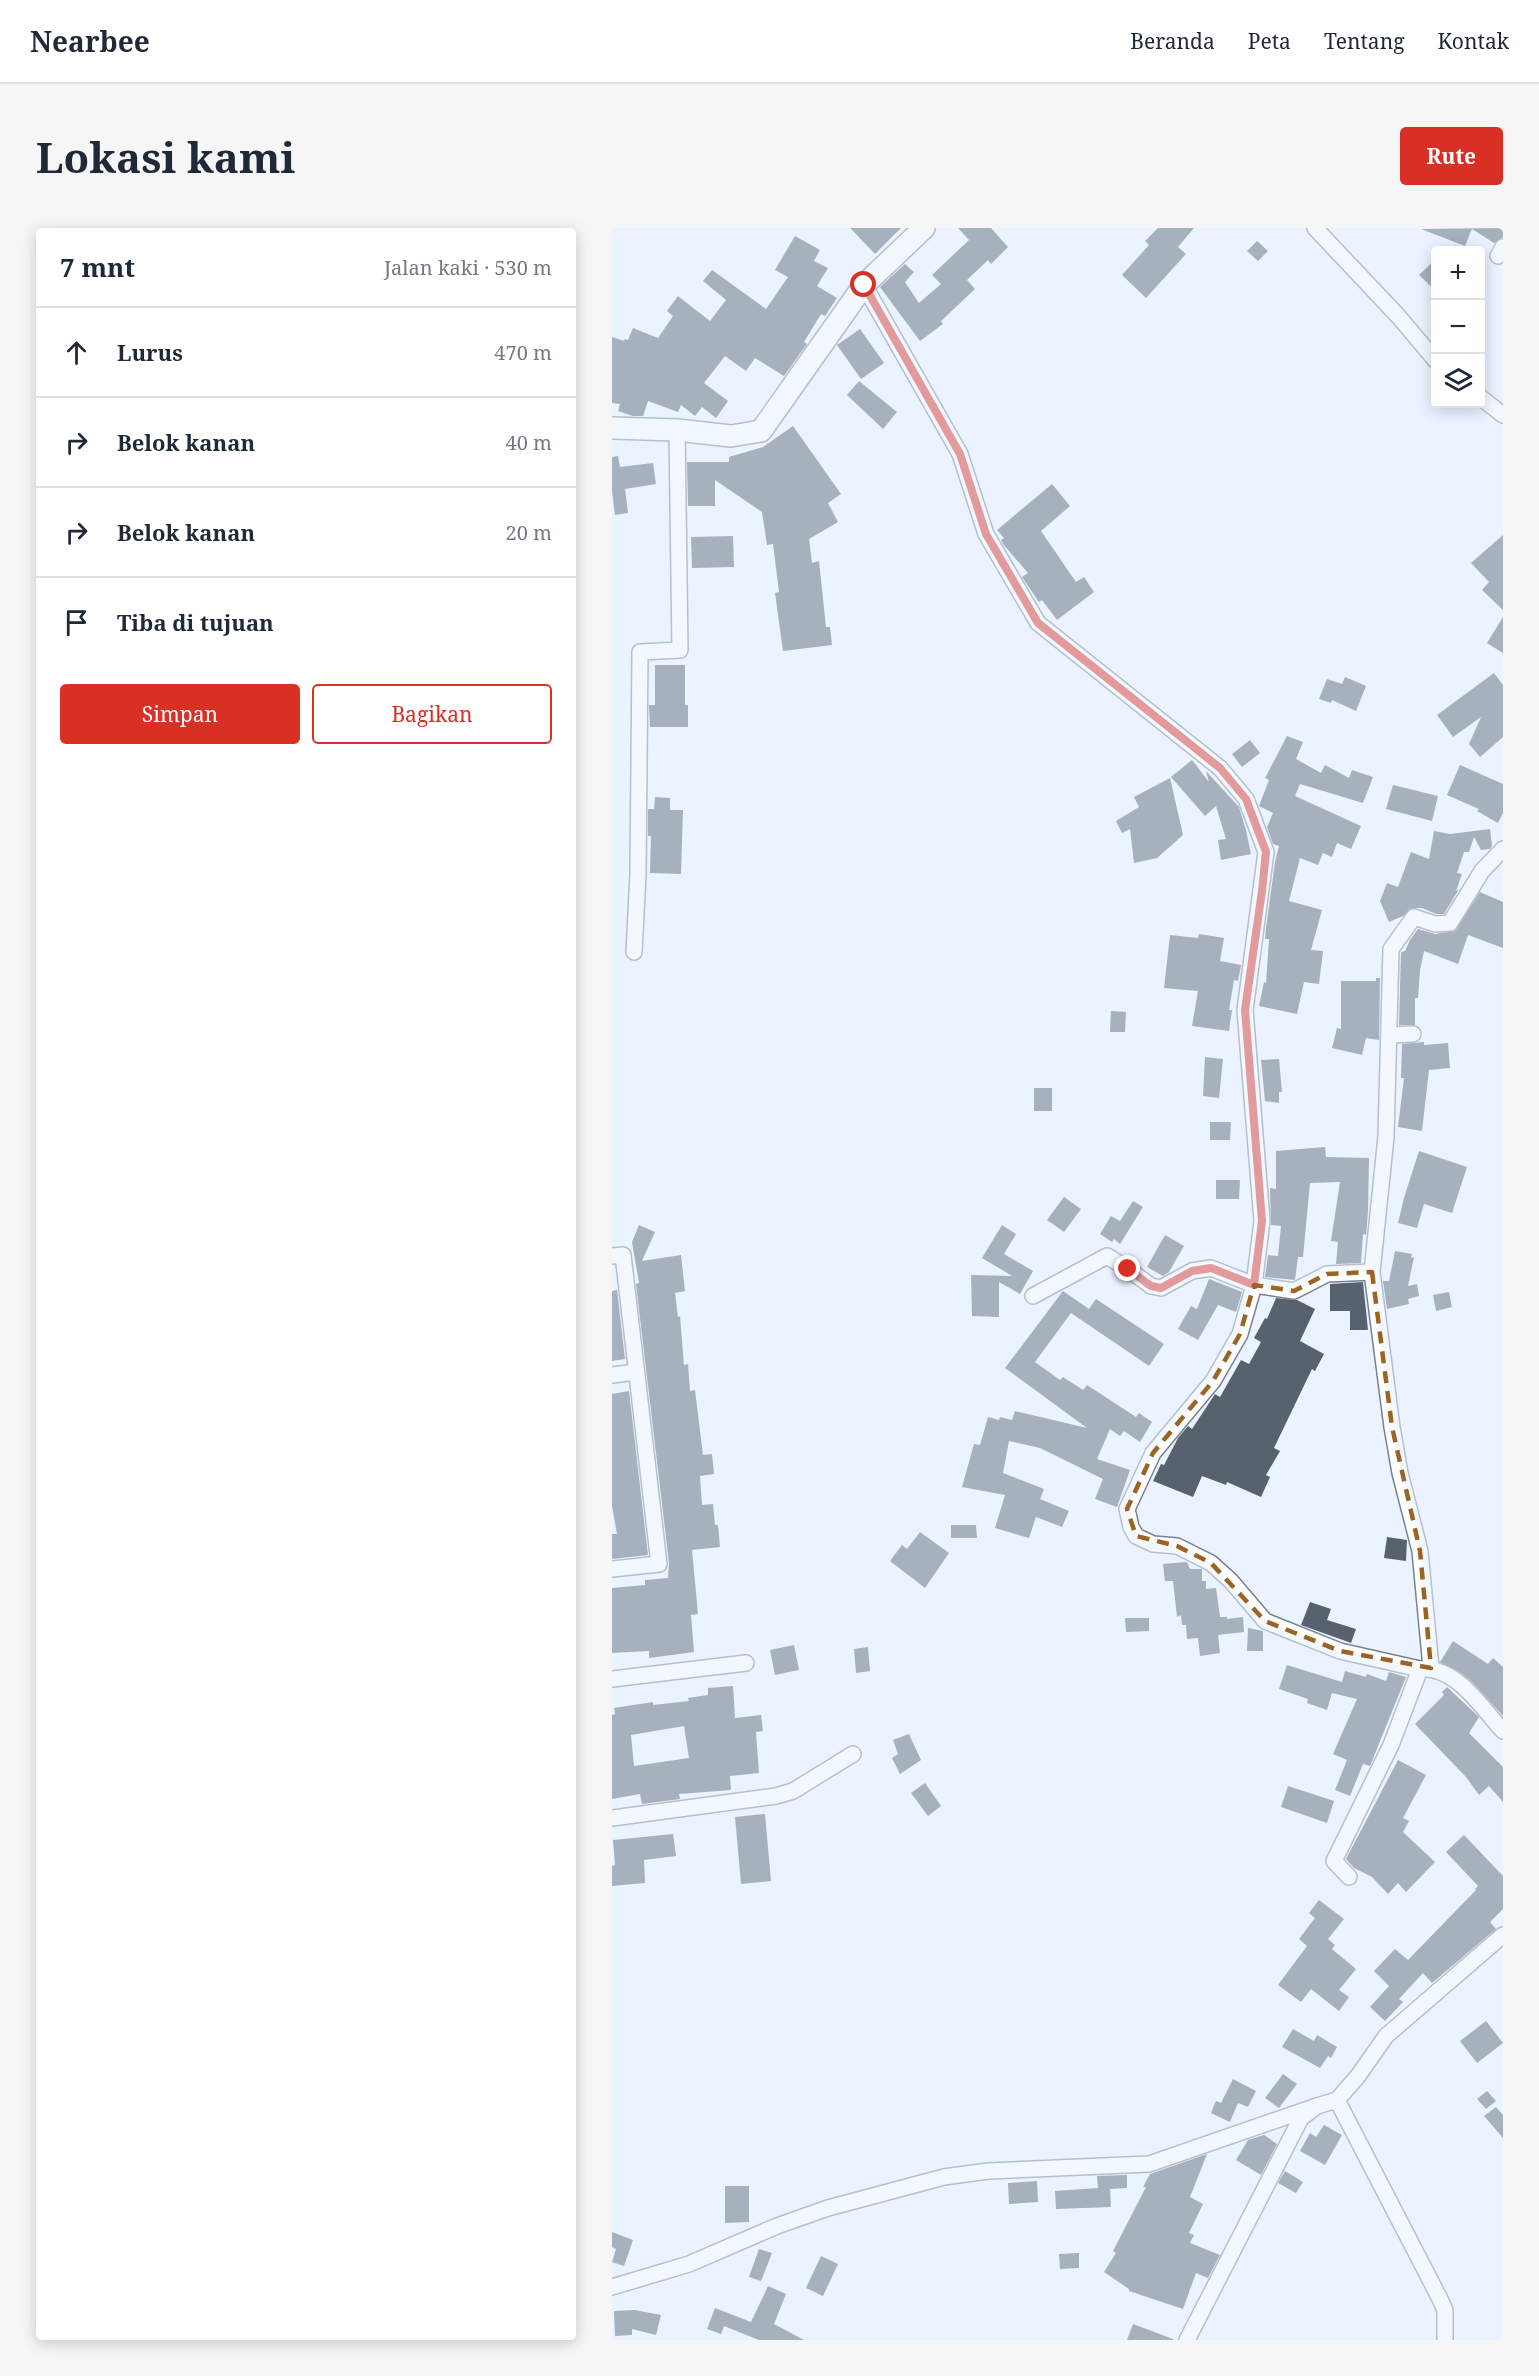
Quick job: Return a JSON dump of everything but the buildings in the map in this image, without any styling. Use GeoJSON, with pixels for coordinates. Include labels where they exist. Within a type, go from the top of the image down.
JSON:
{"type":"FeatureCollection","features":[{"type":"Feature","properties":{"kind":"street"},"geometry":{"type":"LineString","coordinates":[[612,428],[677,430],[731,436],[761,431],[864,285],[924,228]]}},
{"type":"Feature","properties":{"kind":"street"},"geometry":{"type":"LineString","coordinates":[[1316,228],[1399,317],[1431,355]]}},
{"type":"Feature","properties":{"kind":"street"},"geometry":{"type":"LineString","coordinates":[[864,285],[960,454],[986,534],[1038,623],[1220,768],[1246,799],[1266,852],[1245,1010],[1262,1221],[1254,1285],[1240,1334],[1213,1381],[1153,1453],[1127,1509],[1131,1527],[1136,1536],[1153,1544],[1177,1546],[1211,1563],[1231,1581],[1265,1621],[1340,1651],[1426,1668],[1464,1686],[1503,1731]]}},
{"type":"Feature","properties":{"kind":"street"},"geometry":{"type":"LineString","coordinates":[[1485,401],[1503,415]]}},
{"type":"Feature","properties":{"kind":"street"},"geometry":{"type":"LineString","coordinates":[[634,952],[638,874],[640,652],[680,650],[677,430]]}},
{"type":"Feature","properties":{"kind":"street"},"geometry":{"type":"LineString","coordinates":[[1349,1877],[1334,1861],[1426,1668],[1420,1551],[1400,1473],[1392,1427],[1372,1272],[1386,1137],[1391,949],[1414,918],[1435,924],[1450,922],[1482,871],[1503,849]]}},
{"type":"Feature","properties":{"kind":"street"},"geometry":{"type":"LineString","coordinates":[[1390,1035],[1413,1034]]}},
{"type":"Feature","properties":{"kind":"street"},"geometry":{"type":"LineString","coordinates":[[612,1256],[623,1255],[659,1564],[612,1569]]}},
{"type":"Feature","properties":{"kind":"street"},"geometry":{"type":"LineString","coordinates":[[1033,1296],[1107,1256],[1151,1286],[1161,1288],[1192,1271],[1211,1268],[1254,1285],[1294,1291],[1327,1274],[1372,1272]]}},
{"type":"Feature","properties":{"kind":"street"},"geometry":{"type":"LineString","coordinates":[[612,1375],[636,1372]]}},
{"type":"Feature","properties":{"kind":"street"},"geometry":{"type":"LineString","coordinates":[[612,1679],[746,1663]]}},
{"type":"Feature","properties":{"kind":"street"},"geometry":{"type":"LineString","coordinates":[[612,1818],[776,1796],[793,1791],[853,1754]]}},
{"type":"Feature","properties":{"kind":"street"},"geometry":{"type":"LineString","coordinates":[[612,2287],[689,2264],[777,2226],[828,2208],[944,2177],[988,2172],[1149,2164],[1337,2100],[1358,2076],[1386,2036],[1503,1935]]}},
{"type":"Feature","properties":{"kind":"street"},"geometry":{"type":"LineString","coordinates":[[1337,2100],[1440,2298],[1445,2310],[1444,2340]]}},
{"type":"Feature","properties":{"kind":"street"},"geometry":{"type":"LineString","coordinates":[[1186,2340],[1301,2118],[1317,2106]]}},
{"type":"Feature","properties":{"kind":"highlighted area"},"geometry":{"type":"Polygon","coordinates":[[[1372,1272],[1392,1427],[1420,1551],[1431,1668],[1340,1651],[1265,1621],[1211,1563],[1177,1546],[1136,1536],[1127,1509],[1153,1453],[1213,1381],[1240,1334],[1254,1285],[1294,1291],[1327,1274],[1372,1272]]]}},
{"type":"Feature","properties":{"kind":"route"},"geometry":{"type":"LineString","coordinates":[[864,285],[960,454],[986,534],[1038,623],[1220,768],[1246,799],[1266,852],[1245,1010],[1262,1221],[1254,1285],[1211,1268],[1192,1271],[1161,1288],[1151,1286],[1128,1269]]}}]}
